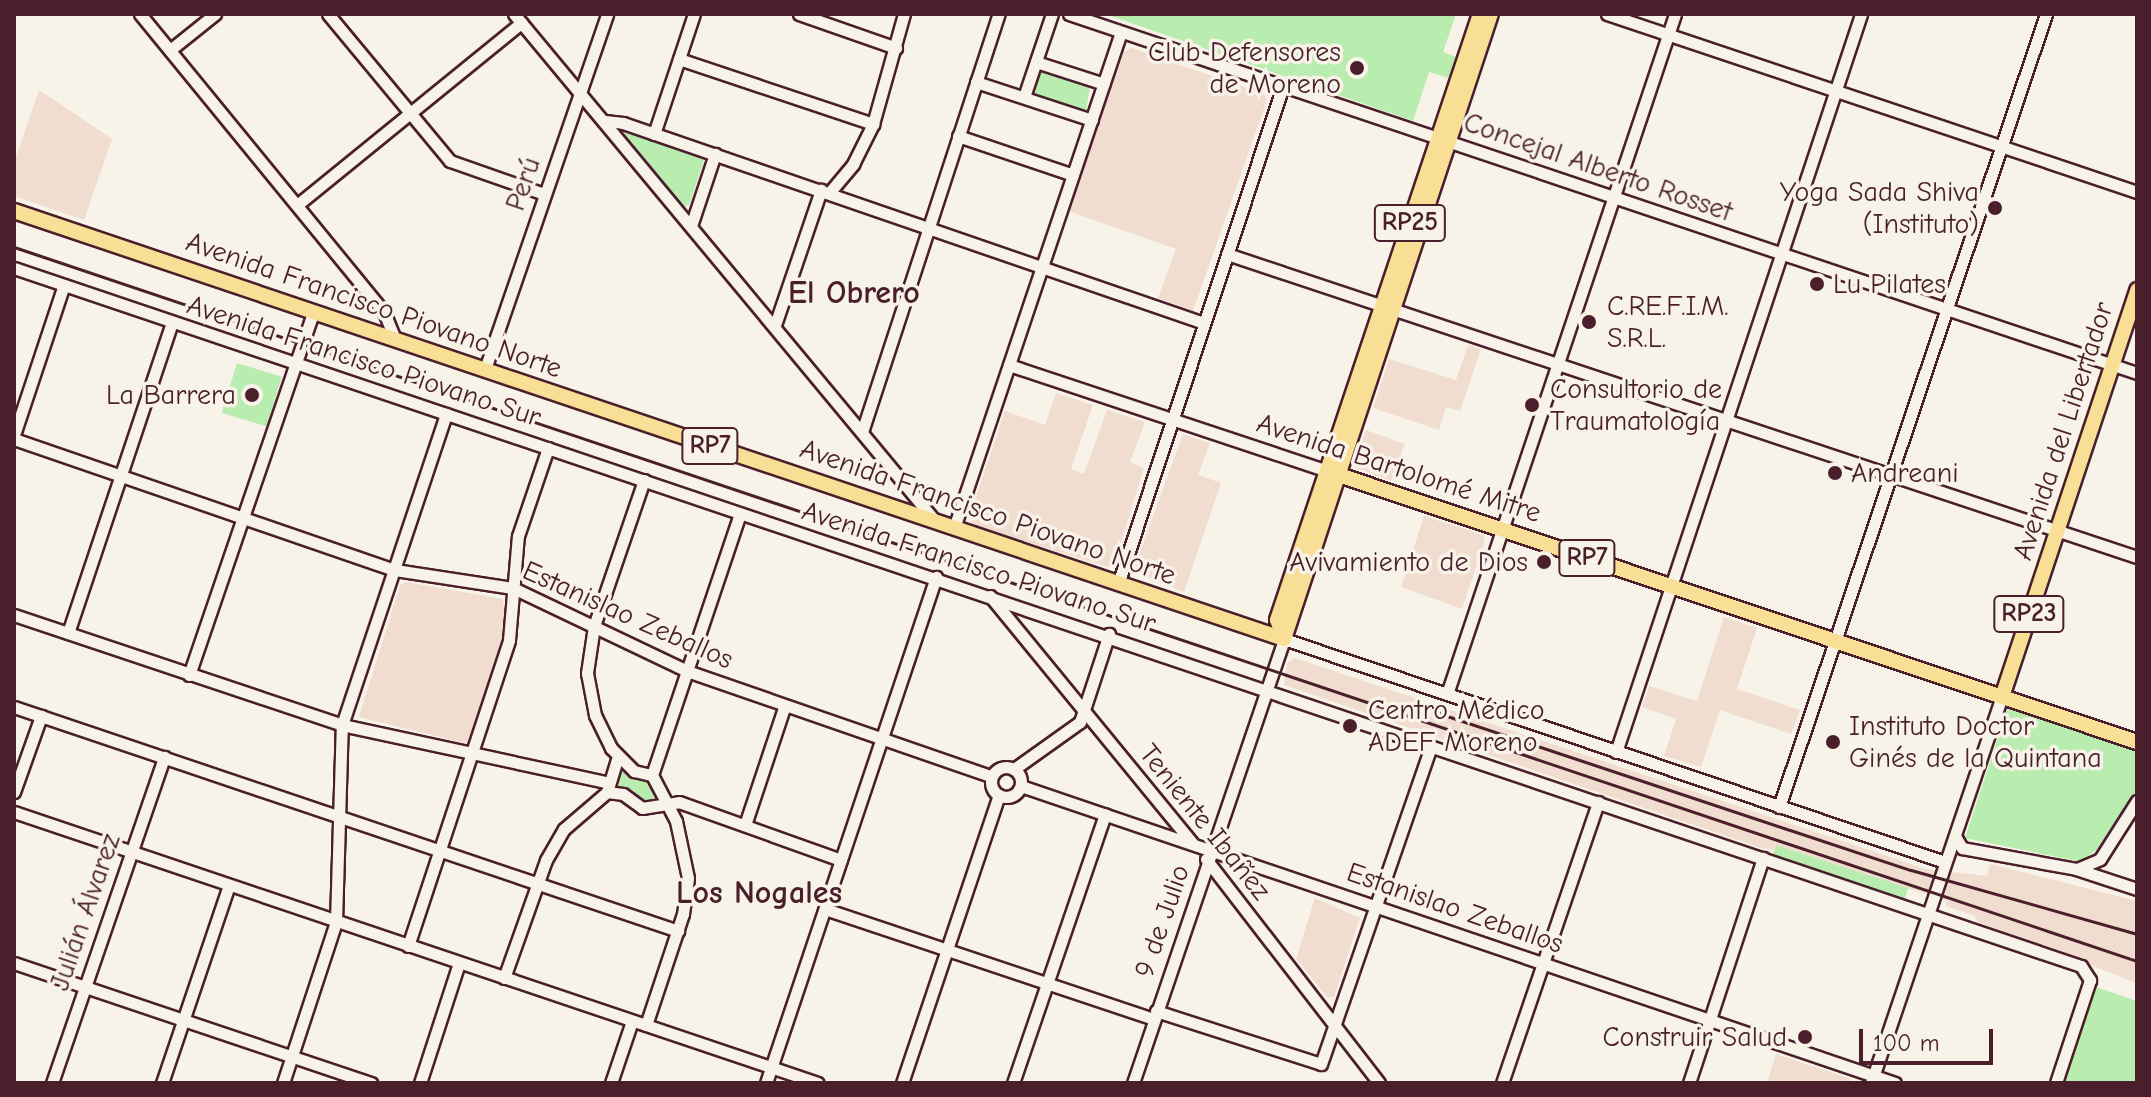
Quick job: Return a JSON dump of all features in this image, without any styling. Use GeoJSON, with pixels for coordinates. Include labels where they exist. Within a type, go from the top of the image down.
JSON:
{"type":"FeatureCollection","features":[{"type":"Feature","properties":{"kind":"main road","name":"RP25"},"geometry":{"type":"LineString","coordinates":[[1444,140],[1480,14]]}},
{"type":"Feature","properties":{"kind":"main road","name":"RP25"},"geometry":{"type":"LineString","coordinates":[[1333,473],[1444,140],[1491,14]]}},
{"type":"Feature","properties":{"kind":"main road","name":"Avenida Francisco Piovano Norte"},"geometry":{"type":"LineString","coordinates":[[14,211],[1284,639]]}},
{"type":"Feature","properties":{"kind":"main road","name":"Avenida del Libertador"},"geometry":{"type":"LineString","coordinates":[[2002,697],[2137,290]]}},
{"type":"Feature","properties":{"kind":"main road","name":"Avenida Bartolomé Mitre"},"geometry":{"type":"LineString","coordinates":[[1333,473],[2137,742]]}},
{"type":"Feature","properties":{"kind":"main road"},"geometry":{"type":"LineString","coordinates":[[1284,639],[1333,473]]}},
{"type":"Feature","properties":{"kind":"street"},"geometry":{"type":"LineString","coordinates":[[140,14],[384,312],[395,339]]}},
{"type":"Feature","properties":{"kind":"street"},"geometry":{"type":"LineString","coordinates":[[170,50],[215,14]]}},
{"type":"Feature","properties":{"kind":"street"},"geometry":{"type":"LineString","coordinates":[[328,14],[409,115],[458,166],[544,194]]}},
{"type":"Feature","properties":{"kind":"street","name":"Perú"},"geometry":{"type":"LineString","coordinates":[[485,369],[607,14]]}},
{"type":"Feature","properties":{"kind":"street"},"geometry":{"type":"LineString","coordinates":[[654,134],[694,14]]}},
{"type":"Feature","properties":{"kind":"street"},"geometry":{"type":"LineString","coordinates":[[799,14],[896,48]]}},
{"type":"Feature","properties":{"kind":"street"},"geometry":{"type":"LineString","coordinates":[[775,325],[825,192],[853,164],[873,124],[904,14]]}},
{"type":"Feature","properties":{"kind":"street"},"geometry":{"type":"LineString","coordinates":[[862,432],[999,14]]}},
{"type":"Feature","properties":{"kind":"street"},"geometry":{"type":"LineString","coordinates":[[1024,97],[1052,14]]}},
{"type":"Feature","properties":{"kind":"street","name":"Concejal Alberto Rosset"},"geometry":{"type":"LineString","coordinates":[[1069,14],[2137,373]]}},
{"type":"Feature","properties":{"kind":"street"},"geometry":{"type":"LineString","coordinates":[[1607,14],[2137,192]]}},
{"type":"Feature","properties":{"kind":"street"},"geometry":{"type":"LineString","coordinates":[[1447,694],[1675,14]]}},
{"type":"Feature","properties":{"kind":"street"},"geometry":{"type":"LineString","coordinates":[[1616,752],[1861,14]]}},
{"type":"Feature","properties":{"kind":"street"},"geometry":{"type":"LineString","coordinates":[[1779,807],[2046,14]]}},
{"type":"Feature","properties":{"kind":"street"},"geometry":{"type":"LineString","coordinates":[[297,205],[409,115],[518,18],[692,223],[935,522]]}},
{"type":"Feature","properties":{"kind":"street"},"geometry":{"type":"LineString","coordinates":[[954,528],[1121,32]]}},
{"type":"Feature","properties":{"kind":"street"},"geometry":{"type":"LineString","coordinates":[[679,59],[873,124]]}},
{"type":"Feature","properties":{"kind":"street"},"geometry":{"type":"LineString","coordinates":[[1036,62],[1104,84]]}},
{"type":"Feature","properties":{"kind":"street"},"geometry":{"type":"LineString","coordinates":[[976,82],[1092,120]]}},
{"type":"Feature","properties":{"kind":"street"},"geometry":{"type":"LineString","coordinates":[[1118,584],[1283,86]]}},
{"type":"Feature","properties":{"kind":"street"},"geometry":{"type":"LineString","coordinates":[[605,121],[715,154],[1204,323]]}},
{"type":"Feature","properties":{"kind":"street"},"geometry":{"type":"LineString","coordinates":[[958,136],[1073,175]]}},
{"type":"Feature","properties":{"kind":"street"},"geometry":{"type":"LineString","coordinates":[[692,223],[715,154]]}},
{"type":"Feature","properties":{"kind":"street"},"geometry":{"type":"LineString","coordinates":[[1227,254],[2137,557]]}},
{"type":"Feature","properties":{"kind":"street","name":"Avenida Francisco Piovano Sur"},"geometry":{"type":"LineString","coordinates":[[14,268],[1109,634],[2081,966],[2089,974],[2056,1083]]}},
{"type":"Feature","properties":{"kind":"street"},"geometry":{"type":"LineString","coordinates":[[15,432],[64,285]]}},
{"type":"Feature","properties":{"kind":"street"},"geometry":{"type":"LineString","coordinates":[[189,675],[313,312]]}},
{"type":"Feature","properties":{"kind":"street"},"geometry":{"type":"LineString","coordinates":[[68,633],[172,323]]}},
{"type":"Feature","properties":{"kind":"street","name":"Avenida Bartolomé Mitre"},"geometry":{"type":"LineString","coordinates":[[1009,365],[1333,473]]}},
{"type":"Feature","properties":{"kind":"street"},"geometry":{"type":"LineString","coordinates":[[283,1083],[336,922],[342,725],[446,414]]}},
{"type":"Feature","properties":{"kind":"street","name":"Estanislao Zeballos"},"geometry":{"type":"LineString","coordinates":[[15,432],[120,476],[395,570],[513,588],[687,671],[991,776]]}},
{"type":"Feature","properties":{"kind":"street"},"geometry":{"type":"LineString","coordinates":[[408,946],[509,640],[518,536],[548,448]]}},
{"type":"Feature","properties":{"kind":"street"},"geometry":{"type":"LineString","coordinates":[[644,480],[594,626],[589,693],[603,735],[618,757],[639,774],[652,775]]}},
{"type":"Feature","properties":{"kind":"street"},"geometry":{"type":"LineString","coordinates":[[646,1025],[678,931],[688,878],[685,851],[668,802],[652,775],[740,513]]}},
{"type":"Feature","properties":{"kind":"street"},"geometry":{"type":"LineString","coordinates":[[766,1083],[936,577]]}},
{"type":"Feature","properties":{"kind":"street","name":"Teniente Ibañez"},"geometry":{"type":"LineString","coordinates":[[989,594],[1193,843]]}},
{"type":"Feature","properties":{"kind":"street"},"geometry":{"type":"LineString","coordinates":[[14,615],[342,725],[606,787],[623,794],[642,808],[668,802],[745,825],[841,860]]}},
{"type":"Feature","properties":{"kind":"street"},"geometry":{"type":"LineString","coordinates":[[902,1083],[999,795],[991,776],[998,768],[1014,769],[1076,726],[1085,712],[1109,634]]}},
{"type":"Feature","properties":{"kind":"street","name":"9 de Julio"},"geometry":{"type":"LineString","coordinates":[[1133,1083],[1284,639]]}},
{"type":"Feature","properties":{"kind":"street","name":"Avenida Francisco Piovano Norte"},"geometry":{"type":"LineString","coordinates":[[1284,639],[1945,862]]}},
{"type":"Feature","properties":{"kind":"street","name":"Avenida del Libertador"},"geometry":{"type":"LineString","coordinates":[[1872,1079],[2002,697]]}},
{"type":"Feature","properties":{"kind":"street"},"geometry":{"type":"LineString","coordinates":[[745,825],[785,705]]}},
{"type":"Feature","properties":{"kind":"street"},"geometry":{"type":"LineString","coordinates":[[14,707],[678,931]]}},
{"type":"Feature","properties":{"kind":"street"},"geometry":{"type":"LineString","coordinates":[[14,792],[41,716]]}},
{"type":"Feature","properties":{"kind":"street"},"geometry":{"type":"LineString","coordinates":[[825,909],[1047,983],[1321,1064],[1431,746]]}},
{"type":"Feature","properties":{"kind":"street","name":"Julián Álvarez"},"geometry":{"type":"LineString","coordinates":[[52,1083],[164,757]]}},
{"type":"Feature","properties":{"kind":"street"},"geometry":{"type":"LineString","coordinates":[[504,978],[536,882],[564,829],[606,787],[618,757]]}},
{"type":"Feature","properties":{"kind":"street"},"geometry":{"type":"LineString","coordinates":[[999,795],[1012,795],[1021,786],[1014,769]]}},
{"type":"Feature","properties":{"kind":"street","name":"Estanislao Zeballos"},"geometry":{"type":"LineString","coordinates":[[1021,786],[1193,843],[1210,855],[1377,907],[1872,1079],[1895,1083]]}},
{"type":"Feature","properties":{"kind":"street"},"geometry":{"type":"LineString","coordinates":[[2076,869],[2100,859],[2137,801]]}},
{"type":"Feature","properties":{"kind":"street"},"geometry":{"type":"LineString","coordinates":[[1502,1083],[1598,802]]}},
{"type":"Feature","properties":{"kind":"street"},"geometry":{"type":"LineString","coordinates":[[14,812],[818,1083]]}},
{"type":"Feature","properties":{"kind":"street"},"geometry":{"type":"LineString","coordinates":[[1013,1083],[1105,814]]}},
{"type":"Feature","properties":{"kind":"street"},"geometry":{"type":"LineString","coordinates":[[1955,836],[1962,848],[2076,869],[2137,889]]}},
{"type":"Feature","properties":{"kind":"street"},"geometry":{"type":"LineString","coordinates":[[1945,862],[1972,850]]}},
{"type":"Feature","properties":{"kind":"street","name":"Teniente Ibañez"},"geometry":{"type":"LineString","coordinates":[[1210,855],[1379,1083]]}},
{"type":"Feature","properties":{"kind":"street"},"geometry":{"type":"LineString","coordinates":[[1689,1083],[1763,858]]}},
{"type":"Feature","properties":{"kind":"street"},"geometry":{"type":"LineString","coordinates":[[162,1083],[229,885]]}},
{"type":"Feature","properties":{"kind":"street"},"geometry":{"type":"LineString","coordinates":[[14,963],[371,1083]]}},
{"type":"Feature","properties":{"kind":"street"},"geometry":{"type":"LineString","coordinates":[[420,1083],[459,963]]}},
{"type":"Feature","properties":{"kind":"street"},"geometry":{"type":"LineString","coordinates":[[611,1083],[632,1021]]}},
{"type":"Feature","properties":{"kind":"shaded area"},"geometry":{"type":"Polygon","coordinates":[[[1132,48],[1264,94],[1267,100],[1193,311],[1158,298],[1176,249],[1068,211],[1124,51],[1132,48]]]}},
{"type":"Feature","properties":{"kind":"shaded area"},"geometry":{"type":"Polygon","coordinates":[[[39,90],[112,139],[84,220],[14,196],[14,163],[39,90]]]}},
{"type":"Feature","properties":{"kind":"shaded area"},"geometry":{"type":"Polygon","coordinates":[[[1468,345],[1481,349],[1460,411],[1446,407],[1439,430],[1373,408],[1389,359],[1456,380],[1468,345]]]}},
{"type":"Feature","properties":{"kind":"shaded area"},"geometry":{"type":"Polygon","coordinates":[[[1056,393],[1093,405],[1071,469],[1084,474],[1107,410],[1145,422],[1130,462],[1144,468],[1114,564],[1108,567],[973,525],[969,517],[1005,411],[1045,425],[1056,393]]]}},
{"type":"Feature","properties":{"kind":"shaded area"},"geometry":{"type":"Polygon","coordinates":[[[1366,430],[1405,444],[1391,481],[1353,467],[1366,430]]]}},
{"type":"Feature","properties":{"kind":"shaded area"},"geometry":{"type":"Polygon","coordinates":[[[1183,434],[1210,443],[1198,475],[1221,483],[1184,592],[1133,571],[1183,434]]]}},
{"type":"Feature","properties":{"kind":"shaded area"},"geometry":{"type":"Polygon","coordinates":[[[1424,516],[1483,535],[1485,540],[1462,609],[1401,587],[1424,516]]]}},
{"type":"Feature","properties":{"kind":"shaded area"},"geometry":{"type":"Polygon","coordinates":[[[406,582],[503,599],[505,628],[468,744],[359,717],[400,585],[406,582]]]}},
{"type":"Feature","properties":{"kind":"shaded area"},"geometry":{"type":"Polygon","coordinates":[[[1724,617],[1757,628],[1737,689],[1800,710],[1791,734],[1720,710],[1701,767],[1664,756],[1676,719],[1642,707],[1649,686],[1697,701],[1724,617]]]}},
{"type":"Feature","properties":{"kind":"shaded area"},"geometry":{"type":"Polygon","coordinates":[[[1295,658],[1926,869],[1987,876],[1990,864],[2137,901],[2137,983],[1978,922],[1975,916],[1946,906],[1947,901],[1776,845],[1774,850],[1761,848],[1284,685],[1287,663],[1295,658]]]}},
{"type":"Feature","properties":{"kind":"shaded area"},"geometry":{"type":"Polygon","coordinates":[[[1315,898],[1360,918],[1334,997],[1328,998],[1296,959],[1315,898]]]}},
{"type":"Feature","properties":{"kind":"shaded area"},"geometry":{"type":"Polygon","coordinates":[[[1776,1054],[1849,1078],[1851,1083],[1767,1083],[1776,1054]]]}},
{"type":"Feature","properties":{"kind":"green space","name":"Club Defensores de Moreno"},"geometry":{"type":"Polygon","coordinates":[[[1105,14],[1456,14],[1443,52],[1456,57],[1449,78],[1429,72],[1413,121],[1105,14]]]}},
{"type":"Feature","properties":{"kind":"green space"},"geometry":{"type":"Polygon","coordinates":[[[1043,70],[1090,86],[1086,112],[1033,94],[1036,73],[1043,70]]]}},
{"type":"Feature","properties":{"kind":"green space"},"geometry":{"type":"Polygon","coordinates":[[[628,129],[705,157],[689,205],[684,206],[624,134],[628,129]]]}},
{"type":"Feature","properties":{"kind":"green space","name":"La Barrera"},"geometry":{"type":"Polygon","coordinates":[[[237,363],[282,377],[267,426],[222,413],[237,363]]]}},
{"type":"Feature","properties":{"kind":"green space"},"geometry":{"type":"Polygon","coordinates":[[[2008,707],[2137,748],[2137,790],[2096,850],[2081,862],[1965,838],[2008,707]]]}},
{"type":"Feature","properties":{"kind":"green space"},"geometry":{"type":"Polygon","coordinates":[[[620,765],[636,779],[650,780],[657,793],[654,798],[641,802],[625,788],[612,786],[620,765]]]}},
{"type":"Feature","properties":{"kind":"green space"},"geometry":{"type":"Polygon","coordinates":[[[1776,845],[1908,888],[1904,901],[1772,858],[1776,845]]]}},
{"type":"Feature","properties":{"kind":"green space"},"geometry":{"type":"Polygon","coordinates":[[[2096,987],[2137,1001],[2137,1083],[2064,1083],[2096,987]]]}},
{"type":"Feature","properties":{"kind":"railway"},"geometry":{"type":"LineString","coordinates":[[14,247],[2137,961]]}},
{"type":"Feature","properties":{"kind":"railway"},"geometry":{"type":"LineString","coordinates":[[1438,713],[1911,870],[2137,934]]}},
{"type":"Feature","properties":{"kind":"place","name":"Club Defensores de Moreno"},"geometry":{"type":"Point","coordinates":[1357,68]}},
{"type":"Feature","properties":{"kind":"place","name":"Yoga Sada Shiva (Instituto)"},"geometry":{"type":"Point","coordinates":[1995,208]}},
{"type":"Feature","properties":{"kind":"place","name":"Lu Pilates"},"geometry":{"type":"Point","coordinates":[1817,284]}},
{"type":"Feature","properties":{"kind":"place","name":"C.RE.F.I.M. S.R.L."},"geometry":{"type":"Point","coordinates":[1589,322]}},
{"type":"Feature","properties":{"kind":"place","name":"La Barrera"},"geometry":{"type":"Point","coordinates":[252,395]}},
{"type":"Feature","properties":{"kind":"place","name":"Consultorio de Traumatología"},"geometry":{"type":"Point","coordinates":[1532,405]}},
{"type":"Feature","properties":{"kind":"place","name":"Andreani"},"geometry":{"type":"Point","coordinates":[1835,473]}},
{"type":"Feature","properties":{"kind":"place","name":"Avivamiento de Dios"},"geometry":{"type":"Point","coordinates":[1544,562]}},
{"type":"Feature","properties":{"kind":"place","name":"Centro Médico ADEF Moreno"},"geometry":{"type":"Point","coordinates":[1350,726]}},
{"type":"Feature","properties":{"kind":"place","name":"Instituto Doctor Ginés de la Quintana"},"geometry":{"type":"Point","coordinates":[1833,742]}},
{"type":"Feature","properties":{"kind":"place","name":"Construir Salud"},"geometry":{"type":"Point","coordinates":[1805,1037]}},
{"type":"Feature","properties":{"kind":"district","name":"El Obrero"},"geometry":{"type":"Point","coordinates":[854,293]}},
{"type":"Feature","properties":{"kind":"district","name":"Los Nogales"},"geometry":{"type":"Point","coordinates":[759,893]}}]}
